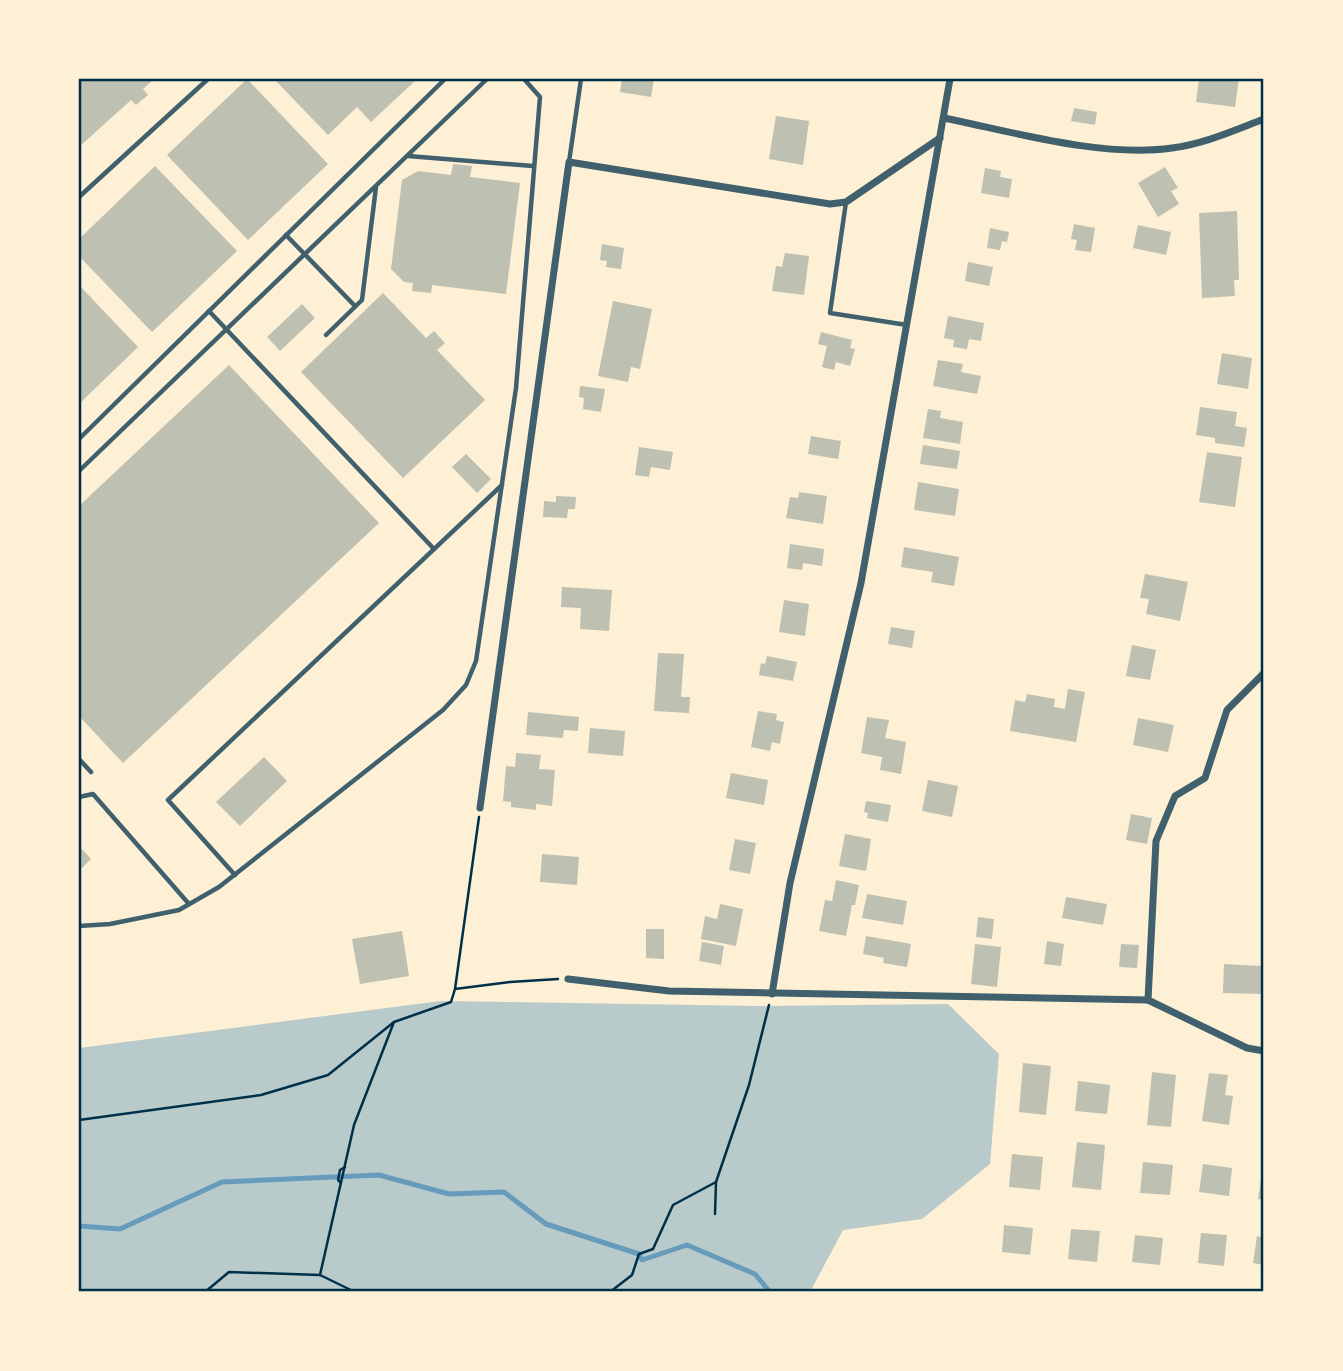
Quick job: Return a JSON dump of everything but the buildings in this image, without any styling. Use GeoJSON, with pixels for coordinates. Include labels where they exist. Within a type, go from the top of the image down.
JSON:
{"type":"FeatureCollection","features":[{"type":"Feature","properties":{"kind":"street"},"geometry":{"type":"LineString","coordinates":[[772,994],[790,883],[860,583],[950,79]]}},
{"type":"Feature","properties":{"kind":"street"},"geometry":{"type":"LineString","coordinates":[[944,118],[1096,148],[1129,150],[1172,148],[1213,138],[1264,119]]}},
{"type":"Feature","properties":{"kind":"street"},"geometry":{"type":"LineString","coordinates":[[480,808],[569,162],[830,204],[846,202],[940,138]]}},
{"type":"Feature","properties":{"kind":"street"},"geometry":{"type":"LineString","coordinates":[[1148,1000],[1156,841],[1175,796],[1205,778],[1227,710],[1264,673]]}},
{"type":"Feature","properties":{"kind":"street"},"geometry":{"type":"LineString","coordinates":[[568,979],[668,991],[1148,1000],[1247,1048],[1264,1051]]}},
{"type":"Feature","properties":{"kind":"lane"},"geometry":{"type":"LineString","coordinates":[[79,197],[208,79]]}},
{"type":"Feature","properties":{"kind":"lane"},"geometry":{"type":"LineString","coordinates":[[79,439],[445,79]]}},
{"type":"Feature","properties":{"kind":"lane"},"geometry":{"type":"LineString","coordinates":[[79,471],[487,79]]}},
{"type":"Feature","properties":{"kind":"lane"},"geometry":{"type":"LineString","coordinates":[[79,926],[110,924],[179,909],[219,887],[443,710],[466,685],[476,661],[516,388],[540,97],[524,79]]}},
{"type":"Feature","properties":{"kind":"lane"},"geometry":{"type":"LineString","coordinates":[[569,162],[581,79]]}},
{"type":"Feature","properties":{"kind":"lane"},"geometry":{"type":"LineString","coordinates":[[407,156],[533,166]]}},
{"type":"Feature","properties":{"kind":"lane"},"geometry":{"type":"LineString","coordinates":[[326,335],[362,300],[376,186]]}},
{"type":"Feature","properties":{"kind":"lane"},"geometry":{"type":"LineString","coordinates":[[846,202],[830,313],[907,325]]}},
{"type":"Feature","properties":{"kind":"lane"},"geometry":{"type":"LineString","coordinates":[[286,235],[355,306]]}},
{"type":"Feature","properties":{"kind":"lane"},"geometry":{"type":"LineString","coordinates":[[209,312],[434,549]]}},
{"type":"Feature","properties":{"kind":"lane"},"geometry":{"type":"LineString","coordinates":[[234,875],[168,800],[502,485]]}},
{"type":"Feature","properties":{"kind":"lane"},"geometry":{"type":"LineString","coordinates":[[79,759],[91,772]]}},
{"type":"Feature","properties":{"kind":"lane"},"geometry":{"type":"LineString","coordinates":[[79,797],[93,794],[189,904]]}},
{"type":"Feature","properties":{"kind":"path"},"geometry":{"type":"LineString","coordinates":[[79,1120],[261,1096],[328,1075],[394,1022],[451,1002],[480,808]]}},
{"type":"Feature","properties":{"kind":"path"},"geometry":{"type":"LineString","coordinates":[[455,989],[510,982],[568,979]]}},
{"type":"Feature","properties":{"kind":"path"},"geometry":{"type":"LineString","coordinates":[[715,1214],[716,1182],[748,1085],[772,994]]}},
{"type":"Feature","properties":{"kind":"path"},"geometry":{"type":"LineString","coordinates":[[320,1275],[354,1125],[394,1022]]}},
{"type":"Feature","properties":{"kind":"path"},"geometry":{"type":"LineString","coordinates":[[340,1181],[340,1170],[345,1167]]}},
{"type":"Feature","properties":{"kind":"path"},"geometry":{"type":"LineString","coordinates":[[610,1292],[632,1275],[639,1254],[653,1249],[673,1205],[716,1182]]}},
{"type":"Feature","properties":{"kind":"path"},"geometry":{"type":"LineString","coordinates":[[205,1292],[229,1272],[320,1275],[355,1292]]}},
{"type":"Feature","properties":{"kind":"shaded area"},"geometry":{"type":"Polygon","coordinates":[[[440,1001],[760,1006],[948,1004],[999,1054],[990,1164],[922,1219],[843,1230],[810,1292],[79,1292],[79,1048],[440,1001]]]}},
{"type":"Feature","properties":{"kind":"waterway"},"geometry":{"type":"LineString","coordinates":[[79,1226],[120,1229],[222,1182],[379,1175],[449,1194],[504,1192],[546,1224],[639,1254],[642,1260],[687,1245],[755,1274],[770,1292]]}}]}
